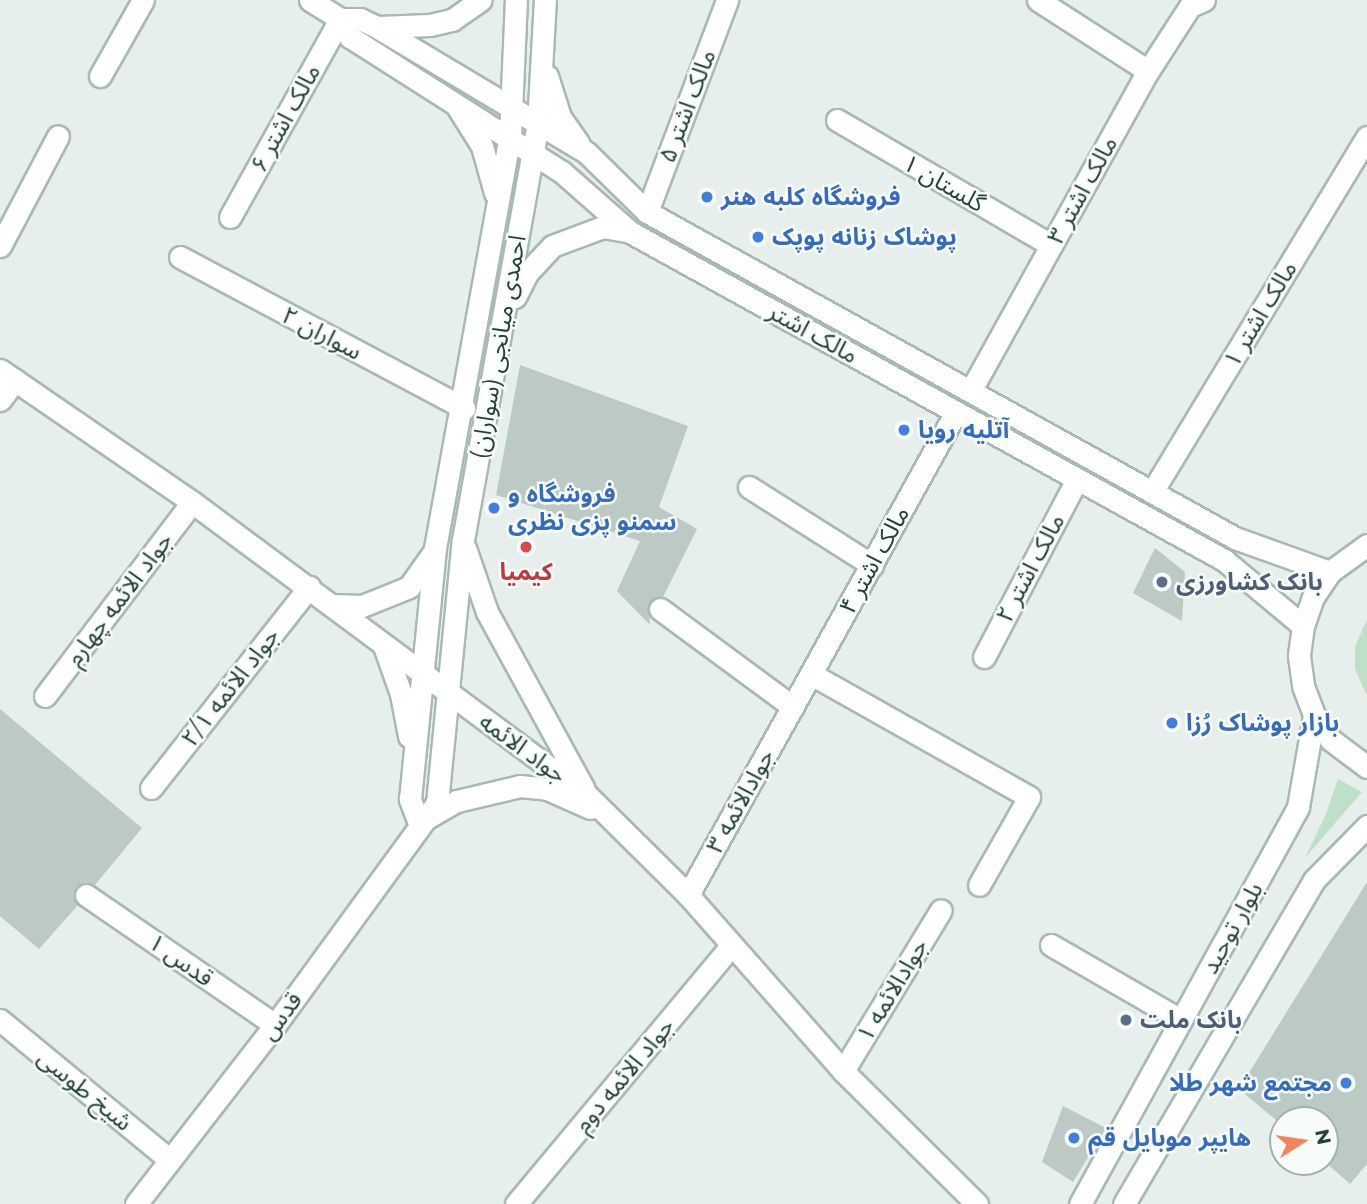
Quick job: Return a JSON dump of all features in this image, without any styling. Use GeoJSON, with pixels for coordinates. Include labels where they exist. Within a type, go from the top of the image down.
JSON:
{"type":"FeatureCollection","features":[{"type":"Feature","properties":{"kind":"street"},"geometry":{"type":"LineString","coordinates":[[100,76],[143,0]]}},
{"type":"Feature","properties":{"kind":"street","name":"مالک اشتر"},"geometry":{"type":"LineString","coordinates":[[310,0],[340,19],[350,37],[510,136],[630,232],[1224,560],[1303,626]]}},
{"type":"Feature","properties":{"kind":"street"},"geometry":{"type":"LineString","coordinates":[[375,26],[430,25],[452,20],[481,0]]}},
{"type":"Feature","properties":{"kind":"street","name":"احمدی میانجی (سواران)"},"geometry":{"type":"LineString","coordinates":[[424,676],[435,548],[464,408],[510,136],[516,0]]}},
{"type":"Feature","properties":{"kind":"street","name":"احمدی میانجی (سواران)"},"geometry":{"type":"LineString","coordinates":[[449,694],[463,540],[538,124],[545,0]]}},
{"type":"Feature","properties":{"kind":"street","name":"مالک اشتر ۵"},"geometry":{"type":"LineString","coordinates":[[647,212],[727,0]]}},
{"type":"Feature","properties":{"kind":"street"},"geometry":{"type":"LineString","coordinates":[[1038,0],[1072,8],[1148,71]]}},
{"type":"Feature","properties":{"kind":"street","name":"مالک اشتر ۳"},"geometry":{"type":"LineString","coordinates":[[971,390],[1148,71],[1190,6],[1204,0]]}},
{"type":"Feature","properties":{"kind":"street","name":"مالک اشتر"},"geometry":{"type":"LineString","coordinates":[[340,19],[360,19],[375,26],[587,153],[647,212],[1235,538],[1330,572]]}},
{"type":"Feature","properties":{"kind":"street","name":"مالک اشتر ۶"},"geometry":{"type":"LineString","coordinates":[[230,217],[340,19]]}},
{"type":"Feature","properties":{"kind":"street"},"geometry":{"type":"LineString","coordinates":[[543,57],[560,117],[587,153]]}},
{"type":"Feature","properties":{"kind":"street"},"geometry":{"type":"LineString","coordinates":[[452,101],[481,146],[497,204]]}},
{"type":"Feature","properties":{"kind":"street","name":"گلستان ۱"},"geometry":{"type":"LineString","coordinates":[[837,120],[1051,245]]}},
{"type":"Feature","properties":{"kind":"street"},"geometry":{"type":"LineString","coordinates":[[0,246],[58,136]]}},
{"type":"Feature","properties":{"kind":"street","name":"مالک اشتر ۱"},"geometry":{"type":"LineString","coordinates":[[1152,492],[1367,136]]}},
{"type":"Feature","properties":{"kind":"street"},"geometry":{"type":"LineString","coordinates":[[505,318],[528,272],[552,246],[603,227],[630,232]]}},
{"type":"Feature","properties":{"kind":"street","name":"سواران ۲"},"geometry":{"type":"LineString","coordinates":[[180,257],[464,408]]}},
{"type":"Feature","properties":{"kind":"street"},"geometry":{"type":"LineString","coordinates":[[0,400],[7,375]]}},
{"type":"Feature","properties":{"kind":"street","name":"جواد الائمه"},"geometry":{"type":"LineString","coordinates":[[7,375],[192,502],[588,796],[688,895],[843,1071],[977,1204]]}},
{"type":"Feature","properties":{"kind":"street","name":"مالک اشتر ۴"},"geometry":{"type":"LineString","coordinates":[[793,707],[956,412]]}},
{"type":"Feature","properties":{"kind":"street","name":"مالک اشتر ۲"},"geometry":{"type":"LineString","coordinates":[[984,656],[1077,479]]}},
{"type":"Feature","properties":{"kind":"street"},"geometry":{"type":"LineString","coordinates":[[749,487],[872,565]]}},
{"type":"Feature","properties":{"kind":"street","name":"جواد الائمه چهارم"},"geometry":{"type":"LineString","coordinates":[[45,696],[192,502]]}},
{"type":"Feature","properties":{"kind":"street"},"geometry":{"type":"LineString","coordinates":[[463,540],[487,612],[588,796]]}},
{"type":"Feature","properties":{"kind":"street"},"geometry":{"type":"LineString","coordinates":[[1367,545],[1330,572],[1303,626],[1303,686],[1314,715],[1331,740],[1367,767]]}},
{"type":"Feature","properties":{"kind":"street"},"geometry":{"type":"LineString","coordinates":[[334,605],[362,606],[409,587],[435,548]]}},
{"type":"Feature","properties":{"kind":"street","name":"جواد الائمه ۲/۱"},"geometry":{"type":"LineString","coordinates":[[151,788],[309,587]]}},
{"type":"Feature","properties":{"kind":"street"},"geometry":{"type":"LineString","coordinates":[[660,609],[793,707]]}},
{"type":"Feature","properties":{"kind":"street"},"geometry":{"type":"LineString","coordinates":[[383,644],[401,694],[414,766]]}},
{"type":"Feature","properties":{"kind":"street"},"geometry":{"type":"LineString","coordinates":[[811,674],[1029,797],[979,885]]}},
{"type":"Feature","properties":{"kind":"street"},"geometry":{"type":"LineString","coordinates":[[424,676],[410,799],[419,823],[457,801],[520,786],[547,789],[611,819]]}},
{"type":"Feature","properties":{"kind":"street","name":"قدس"},"geometry":{"type":"LineString","coordinates":[[136,1204],[275,1025],[419,823],[437,803],[449,694]]}},
{"type":"Feature","properties":{"kind":"street","name":"جوادالائمه ۳"},"geometry":{"type":"LineString","coordinates":[[688,895],[793,707]]}},
{"type":"Feature","properties":{"kind":"street","name":"بلوار توحید"},"geometry":{"type":"LineString","coordinates":[[1080,1204],[1298,807],[1314,715]]}},
{"type":"Feature","properties":{"kind":"street","name":"بلوار توحید"},"geometry":{"type":"LineString","coordinates":[[1124,1204],[1314,880],[1367,826]]}},
{"type":"Feature","properties":{"kind":"street","name":"قدس ۱"},"geometry":{"type":"LineString","coordinates":[[86,895],[275,1025]]}},
{"type":"Feature","properties":{"kind":"street","name":"جوادالائمه ۱"},"geometry":{"type":"LineString","coordinates":[[843,1071],[941,910]]}},
{"type":"Feature","properties":{"kind":"street"},"geometry":{"type":"LineString","coordinates":[[1051,945],[1181,1020]]}},
{"type":"Feature","properties":{"kind":"street","name":"جواد الائمه دوم"},"geometry":{"type":"LineString","coordinates":[[516,1204],[731,946]]}},
{"type":"Feature","properties":{"kind":"street","name":"شیخ طوسی"},"geometry":{"type":"LineString","coordinates":[[0,1020],[170,1160]]}},
{"type":"Feature","properties":{"kind":"green space"},"geometry":{"type":"Polygon","coordinates":[[[1367,619],[1367,696],[1355,669],[1355,647],[1367,619]]]}},
{"type":"Feature","properties":{"kind":"green space"},"geometry":{"type":"Polygon","coordinates":[[[1338,779],[1362,792],[1305,858],[1326,814],[1338,779]]]}},
{"type":"Feature","properties":{"kind":"building"},"geometry":{"type":"Polygon","coordinates":[[[520,365],[688,426],[659,507],[697,529],[663,597],[649,602],[650,625],[617,591],[640,541],[496,495],[520,365]]]}},
{"type":"Feature","properties":{"kind":"building","name":"بانک کشاورزی"},"geometry":{"type":"Polygon","coordinates":[[[1155,548],[1185,572],[1182,621],[1133,593],[1155,548]]]}},
{"type":"Feature","properties":{"kind":"building"},"geometry":{"type":"Polygon","coordinates":[[[0,709],[142,828],[95,885],[86,882],[76,887],[73,895],[78,905],[39,949],[0,916],[0,709]]]}},
{"type":"Feature","properties":{"kind":"building"},"geometry":{"type":"Polygon","coordinates":[[[1367,882],[1367,1164],[1350,1184],[1339,1174],[1339,1106],[1269,1106],[1269,1114],[1239,1089],[1367,882]]]}},
{"type":"Feature","properties":{"kind":"building","name":"هایپر موبایل قم"},"geometry":{"type":"Polygon","coordinates":[[[1063,1106],[1106,1128],[1073,1182],[1042,1162],[1063,1106]]]}},
{"type":"Feature","properties":{"kind":"place","name":"فروشگاه کلبه هنر"},"geometry":{"type":"Point","coordinates":[707,197]}},
{"type":"Feature","properties":{"kind":"place","name":"پوشاک زنانه پوپک"},"geometry":{"type":"Point","coordinates":[758,237]}},
{"type":"Feature","properties":{"kind":"place","name":"آتلیه رویا"},"geometry":{"type":"Point","coordinates":[904,430]}},
{"type":"Feature","properties":{"kind":"place","name":"فروشگاه و سمنو پزی نظری"},"geometry":{"type":"Point","coordinates":[494,508]}},
{"type":"Feature","properties":{"kind":"place","name":"کیمیا"},"geometry":{"type":"Point","coordinates":[526,547]}},
{"type":"Feature","properties":{"kind":"place","name":"بانک کشاورزی"},"geometry":{"type":"Point","coordinates":[1162,582]}},
{"type":"Feature","properties":{"kind":"place","name":"بازار پوشاک رُزا"},"geometry":{"type":"Point","coordinates":[1172,723]}},
{"type":"Feature","properties":{"kind":"place","name":"بانک ملت"},"geometry":{"type":"Point","coordinates":[1126,1020]}},
{"type":"Feature","properties":{"kind":"place","name":"مجتمع شهر طلا"},"geometry":{"type":"Point","coordinates":[1346,1083]}},
{"type":"Feature","properties":{"kind":"place","name":"هایپر موبایل قم"},"geometry":{"type":"Point","coordinates":[1074,1138]}}]}
